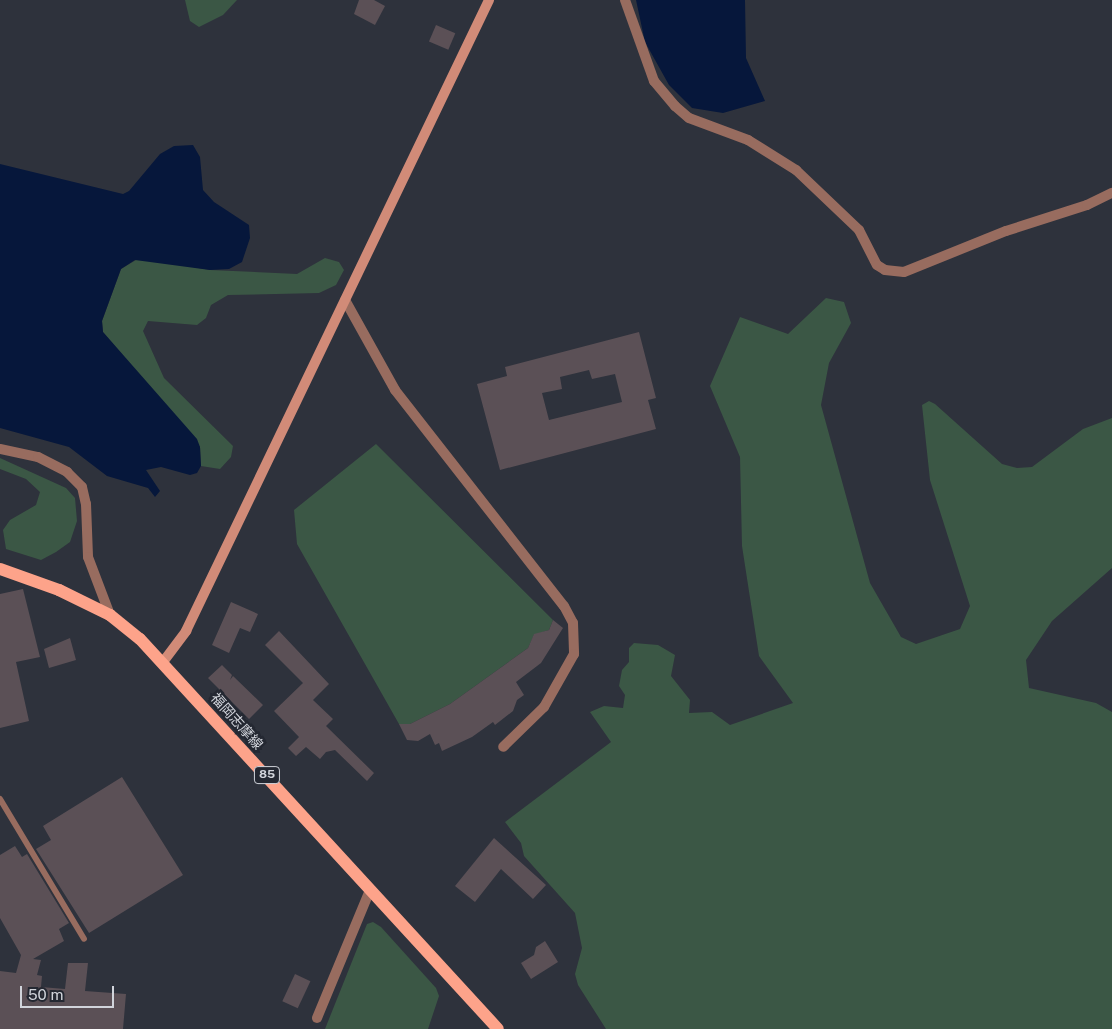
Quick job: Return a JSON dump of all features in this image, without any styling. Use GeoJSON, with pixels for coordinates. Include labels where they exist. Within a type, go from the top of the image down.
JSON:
{"type":"FeatureCollection","features":[{"type":"Feature","properties":{"kind":"main road","name":"福岡志摩線"},"geometry":{"type":"LineString","coordinates":[[0,569],[59,590],[110,615],[163,662],[498,1029]]}},
{"type":"Feature","properties":{"kind":"street"},"geometry":{"type":"LineString","coordinates":[[163,662],[186,631],[489,0]]}},
{"type":"Feature","properties":{"kind":"street"},"geometry":{"type":"LineString","coordinates":[[625,0],[654,80],[675,106],[689,118],[748,140],[796,170],[859,230],[877,264],[885,270],[904,272],[1006,231],[1087,205],[1112,193]]}},
{"type":"Feature","properties":{"kind":"street"},"geometry":{"type":"LineString","coordinates":[[345,300],[395,390],[564,606],[573,623],[576,637],[570,661],[544,707],[503,747]]}},
{"type":"Feature","properties":{"kind":"street"},"geometry":{"type":"LineString","coordinates":[[0,449],[38,457],[67,472],[82,487],[86,504],[88,557],[110,615]]}},
{"type":"Feature","properties":{"kind":"street"},"geometry":{"type":"LineString","coordinates":[[317,1018],[370,890]]}},
{"type":"Feature","properties":{"kind":"lane"},"geometry":{"type":"LineString","coordinates":[[0,799],[84,939]]}},
{"type":"Feature","properties":{"kind":"green space"},"geometry":{"type":"Polygon","coordinates":[[[185,0],[237,0],[223,15],[199,27],[190,21],[185,0]]]}},
{"type":"Feature","properties":{"kind":"green space"},"geometry":{"type":"Polygon","coordinates":[[[325,258],[339,262],[344,270],[336,285],[319,293],[228,295],[211,305],[206,318],[197,325],[148,321],[143,331],[164,378],[233,446],[231,457],[220,469],[201,466],[200,447],[103,332],[102,321],[121,269],[136,260],[149,259],[210,270],[297,274],[325,258]]]}},
{"type":"Feature","properties":{"kind":"green space"},"geometry":{"type":"Polygon","coordinates":[[[826,298],[844,302],[851,323],[829,363],[821,405],[870,583],[901,637],[916,644],[960,629],[970,606],[930,480],[922,405],[929,401],[935,404],[1002,464],[1017,468],[1032,467],[1083,429],[1112,418],[1112,568],[1052,621],[1026,660],[1029,688],[1096,703],[1112,712],[1112,1029],[606,1029],[578,985],[575,974],[582,948],[575,913],[524,856],[521,843],[505,822],[611,742],[590,712],[604,706],[623,708],[625,695],[619,686],[622,670],[629,662],[629,648],[634,643],[658,645],[675,655],[671,676],[690,700],[689,713],[712,712],[730,725],[793,703],[759,656],[742,546],[740,457],[710,386],[740,317],[788,334],[826,298]]]}},
{"type":"Feature","properties":{"kind":"green space"},"geometry":{"type":"Polygon","coordinates":[[[376,444],[553,620],[549,630],[534,635],[528,648],[450,704],[410,724],[399,724],[297,544],[294,510],[376,444]]]}},
{"type":"Feature","properties":{"kind":"green space"},"geometry":{"type":"Polygon","coordinates":[[[0,458],[66,488],[75,498],[77,521],[70,542],[41,560],[6,549],[3,530],[10,520],[36,505],[40,492],[26,479],[0,469],[0,458]]]}},
{"type":"Feature","properties":{"kind":"green space"},"geometry":{"type":"Polygon","coordinates":[[[373,922],[381,927],[436,988],[439,996],[428,1029],[325,1029],[367,924],[373,922]]]}},
{"type":"Feature","properties":{"kind":"water"},"geometry":{"type":"Polygon","coordinates":[[[636,0],[745,0],[746,58],[765,101],[723,113],[692,108],[669,85],[645,42],[636,0]]]}},
{"type":"Feature","properties":{"kind":"water"},"geometry":{"type":"Polygon","coordinates":[[[193,145],[200,157],[203,190],[214,202],[249,225],[250,238],[242,262],[229,269],[210,270],[135,260],[121,269],[102,321],[103,332],[197,439],[200,447],[201,466],[197,473],[190,475],[161,467],[146,470],[160,491],[155,497],[148,488],[107,476],[69,447],[0,428],[0,164],[123,194],[129,191],[160,154],[174,146],[193,145]]]}},
{"type":"Feature","properties":{"kind":"building"},"geometry":{"type":"Polygon","coordinates":[[[359,0],[374,0],[385,6],[375,25],[354,14],[359,0]]]}},
{"type":"Feature","properties":{"kind":"building"},"geometry":{"type":"Polygon","coordinates":[[[436,25],[455,33],[448,50],[429,42],[436,25]]]}},
{"type":"Feature","properties":{"kind":"building"},"geometry":{"type":"Polygon","coordinates":[[[639,332],[656,398],[648,400],[656,429],[500,470],[477,384],[507,376],[505,367],[639,332]],[[589,370],[560,377],[562,389],[542,393],[549,420],[622,402],[615,374],[592,379],[589,370]]]}},
{"type":"Feature","properties":{"kind":"building"},"geometry":{"type":"Polygon","coordinates":[[[23,589],[40,657],[16,662],[29,721],[0,728],[0,594],[23,589]]]}},
{"type":"Feature","properties":{"kind":"building"},"geometry":{"type":"Polygon","coordinates":[[[231,602],[258,614],[250,632],[240,628],[229,653],[212,645],[231,602]]]}},
{"type":"Feature","properties":{"kind":"building"},"geometry":{"type":"Polygon","coordinates":[[[553,620],[563,628],[541,663],[516,682],[524,695],[517,700],[513,711],[495,725],[493,722],[472,737],[442,751],[439,743],[435,745],[430,734],[418,741],[407,740],[399,724],[410,724],[450,704],[528,648],[534,634],[549,630],[553,620]]]}},
{"type":"Feature","properties":{"kind":"building"},"geometry":{"type":"Polygon","coordinates":[[[279,631],[329,684],[313,700],[333,719],[326,726],[374,773],[367,781],[335,750],[326,752],[320,759],[306,747],[296,756],[288,748],[299,737],[274,711],[303,683],[265,645],[279,631]]]}},
{"type":"Feature","properties":{"kind":"building"},"geometry":{"type":"Polygon","coordinates":[[[70,638],[76,660],[49,668],[44,649],[70,638]]]}},
{"type":"Feature","properties":{"kind":"building"},"geometry":{"type":"Polygon","coordinates":[[[222,665],[232,675],[230,680],[233,676],[263,705],[249,719],[208,678],[222,665]]]}},
{"type":"Feature","properties":{"kind":"building"},"geometry":{"type":"Polygon","coordinates":[[[122,777],[183,875],[89,933],[36,849],[51,840],[43,826],[122,777]]]}},
{"type":"Feature","properties":{"kind":"building"},"geometry":{"type":"Polygon","coordinates":[[[494,838],[546,885],[533,899],[501,869],[475,902],[455,886],[494,838]]]}},
{"type":"Feature","properties":{"kind":"building"},"geometry":{"type":"Polygon","coordinates":[[[15,846],[22,857],[27,854],[69,923],[59,929],[64,941],[33,959],[41,960],[37,975],[42,976],[41,987],[65,989],[68,963],[88,963],[85,991],[126,994],[123,1029],[0,1029],[0,971],[16,973],[21,955],[0,918],[0,855],[15,846]]]}},
{"type":"Feature","properties":{"kind":"building"},"geometry":{"type":"Polygon","coordinates":[[[545,941],[558,962],[531,979],[521,963],[534,955],[536,947],[545,941]]]}},
{"type":"Feature","properties":{"kind":"building"},"geometry":{"type":"Polygon","coordinates":[[[295,974],[310,981],[298,1008],[282,1001],[295,974]]]}}]}
